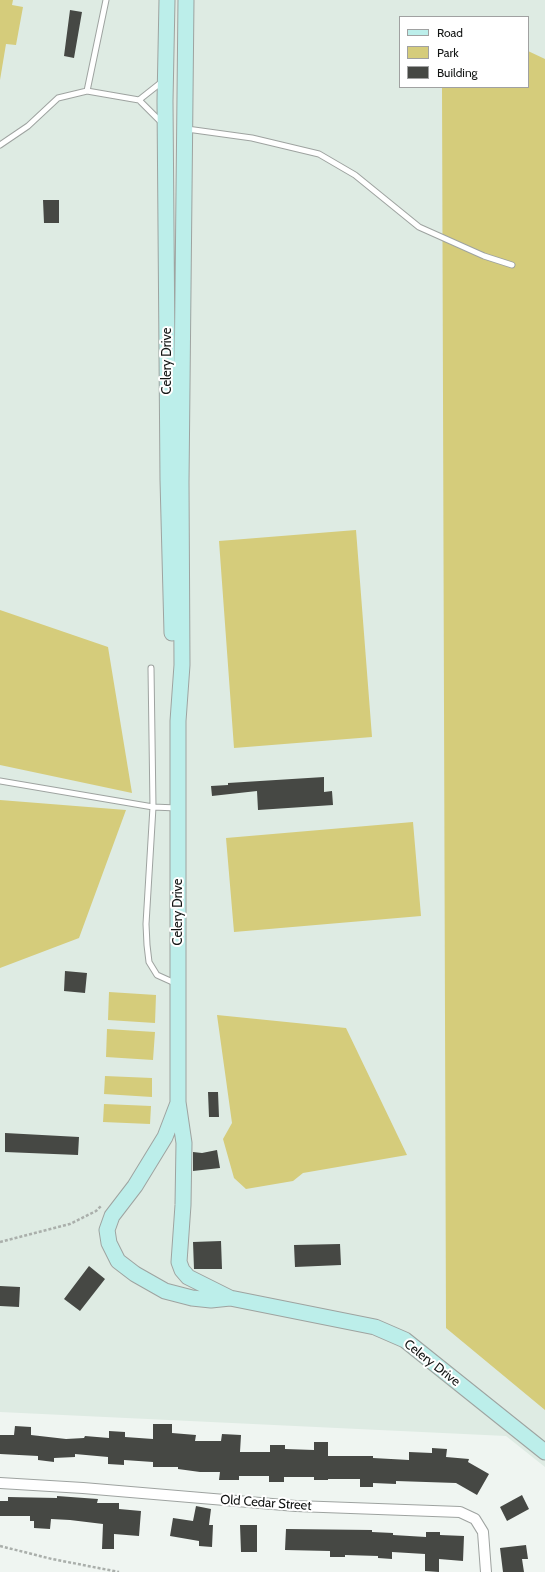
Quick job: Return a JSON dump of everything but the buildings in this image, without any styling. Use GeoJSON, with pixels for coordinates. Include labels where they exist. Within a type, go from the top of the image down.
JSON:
{"type":"FeatureCollection","features":[{"type":"Feature","properties":{"kind":"street","name":"Celery Drive"},"geometry":{"type":"LineString","coordinates":[[167,0],[165,126],[168,488],[172,665],[178,721]]}},
{"type":"Feature","properties":{"kind":"street","name":"Celery Drive"},"geometry":{"type":"LineString","coordinates":[[186,0],[181,474],[182,665],[178,721],[178,1102],[184,1143],[183,1205],[179,1262],[182,1270],[188,1277],[230,1298],[375,1327],[405,1340],[545,1452]]}},
{"type":"Feature","properties":{"kind":"street","name":"Celery Drive"},"geometry":{"type":"LineString","coordinates":[[178,1102],[165,1137],[135,1186],[112,1216],[107,1230],[109,1243],[118,1260],[135,1274],[165,1291],[192,1298],[211,1300],[230,1298]]}},
{"type":"Feature","properties":{"kind":"street","name":"Old Cedar Street"},"geometry":{"type":"LineString","coordinates":[[0,1483],[83,1488],[296,1506],[460,1512],[475,1519],[483,1532],[486,1572]]}},
{"type":"Feature","properties":{"kind":"lane"},"geometry":{"type":"LineString","coordinates":[[86,91],[106,0]]}},
{"type":"Feature","properties":{"kind":"lane"},"geometry":{"type":"LineString","coordinates":[[139,100],[166,78]]}},
{"type":"Feature","properties":{"kind":"lane"},"geometry":{"type":"LineString","coordinates":[[0,145],[28,126],[58,98],[86,91],[139,100],[165,126]]}},
{"type":"Feature","properties":{"kind":"lane"},"geometry":{"type":"LineString","coordinates":[[184,129],[252,138],[319,154],[355,175],[419,227],[484,256],[512,265]]}},
{"type":"Feature","properties":{"kind":"lane"},"geometry":{"type":"LineString","coordinates":[[151,668],[153,807],[146,924],[147,945],[150,962],[157,976],[178,984]]}},
{"type":"Feature","properties":{"kind":"lane"},"geometry":{"type":"LineString","coordinates":[[0,781],[153,807],[178,808]]}},
{"type":"Feature","properties":{"kind":"path"},"geometry":{"type":"LineString","coordinates":[[0,1242],[70,1224],[96,1211],[107,1201]]}},
{"type":"Feature","properties":{"kind":"path"},"geometry":{"type":"LineString","coordinates":[[0,1546],[52,1559],[120,1572]]}},
{"type":"Feature","properties":{"kind":"shaded area"},"geometry":{"type":"Polygon","coordinates":[[[0,0],[545,0],[545,1467],[506,1436],[0,1412],[0,0]]]}},
{"type":"Feature","properties":{"kind":"green space"},"geometry":{"type":"Polygon","coordinates":[[[0,0],[13,0],[12,5],[23,7],[16,45],[6,44],[0,80],[0,0]]]}},
{"type":"Feature","properties":{"kind":"green space"},"geometry":{"type":"Polygon","coordinates":[[[529,51],[545,59],[545,1410],[446,1328],[442,88],[529,88],[529,51]]]}},
{"type":"Feature","properties":{"kind":"green space"},"geometry":{"type":"Polygon","coordinates":[[[356,530],[372,737],[234,748],[219,541],[356,530]]]}},
{"type":"Feature","properties":{"kind":"green space"},"geometry":{"type":"Polygon","coordinates":[[[0,610],[108,647],[132,793],[0,765],[0,610]]]}},
{"type":"Feature","properties":{"kind":"green space"},"geometry":{"type":"Polygon","coordinates":[[[0,800],[126,810],[79,938],[0,968],[0,800]]]}},
{"type":"Feature","properties":{"kind":"green space"},"geometry":{"type":"Polygon","coordinates":[[[413,822],[421,916],[234,932],[226,838],[413,822]]]}},
{"type":"Feature","properties":{"kind":"green space"},"geometry":{"type":"Polygon","coordinates":[[[109,992],[156,995],[155,1023],[108,1020],[109,992]]]}},
{"type":"Feature","properties":{"kind":"green space"},"geometry":{"type":"Polygon","coordinates":[[[217,1015],[346,1028],[407,1155],[303,1173],[293,1181],[246,1189],[234,1178],[223,1139],[232,1123],[217,1015]]]}},
{"type":"Feature","properties":{"kind":"green space"},"geometry":{"type":"Polygon","coordinates":[[[107,1029],[155,1032],[153,1060],[106,1057],[107,1029]]]}},
{"type":"Feature","properties":{"kind":"green space"},"geometry":{"type":"Polygon","coordinates":[[[105,1076],[152,1078],[152,1097],[104,1094],[105,1076]]]}},
{"type":"Feature","properties":{"kind":"green space"},"geometry":{"type":"Polygon","coordinates":[[[104,1104],[151,1106],[150,1124],[103,1122],[104,1104]]]}}]}
